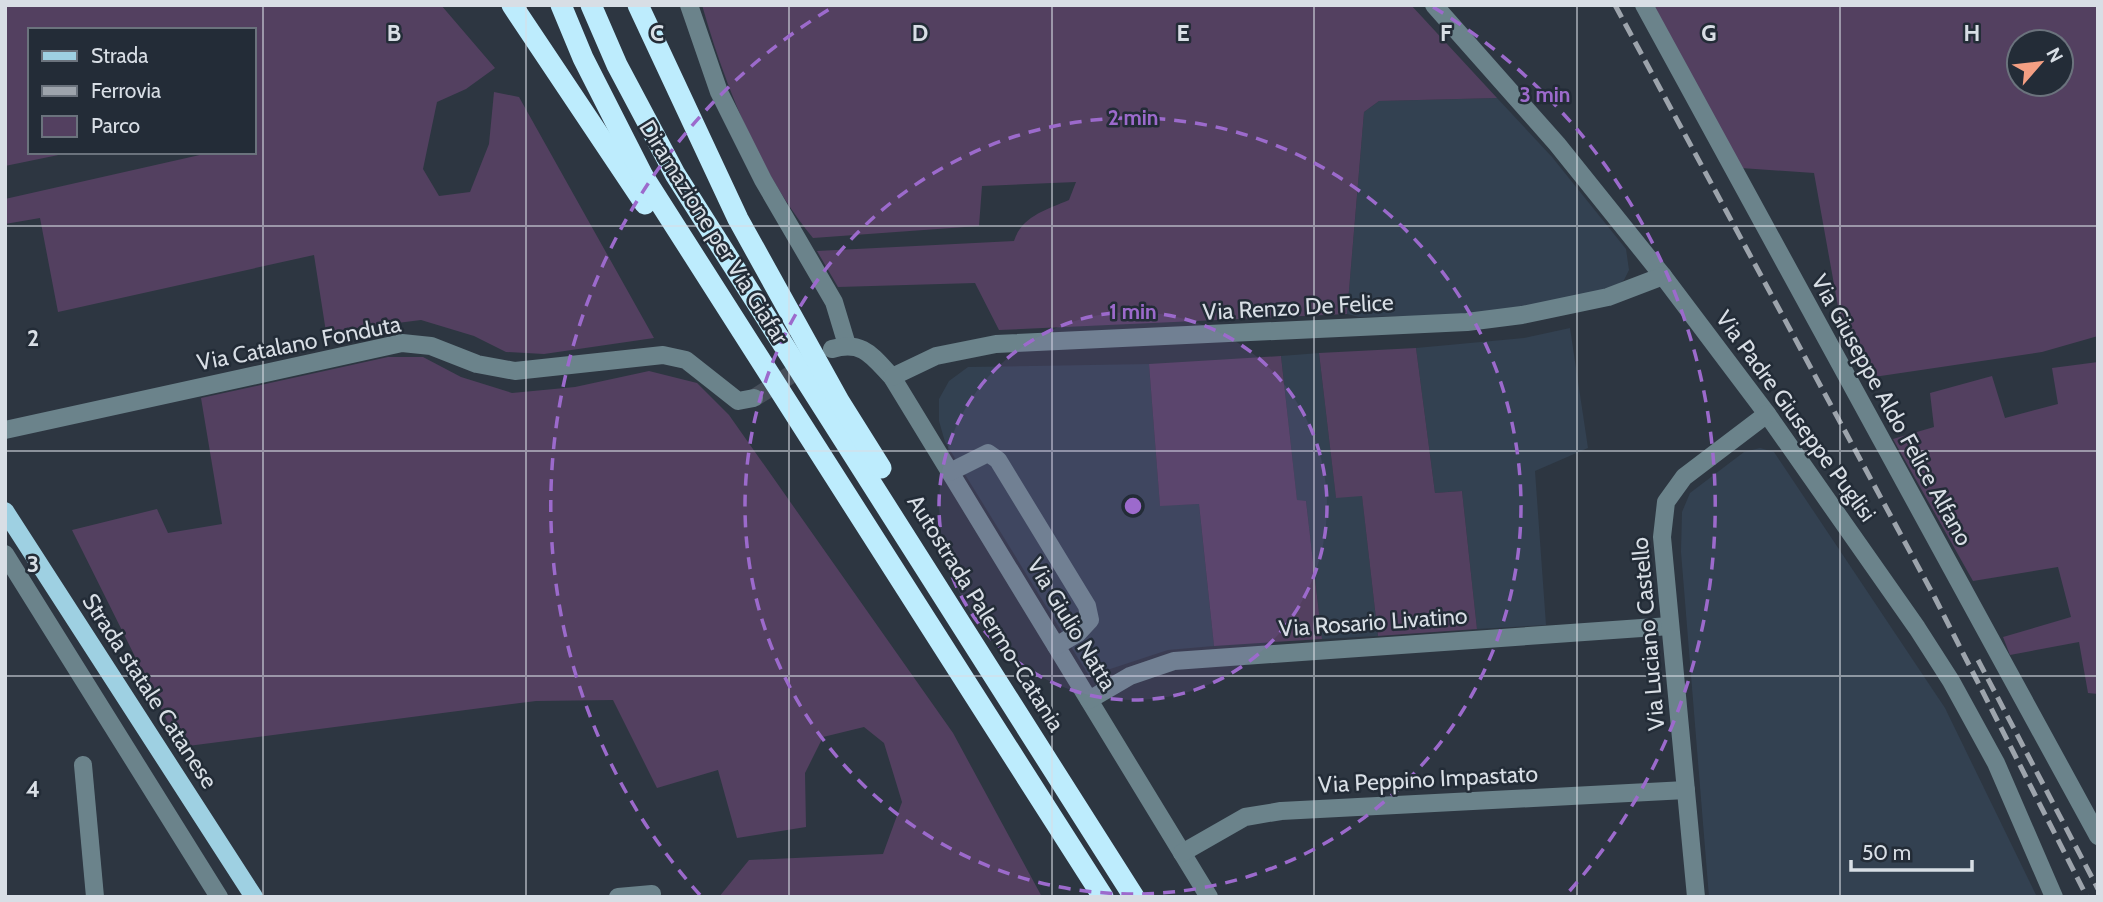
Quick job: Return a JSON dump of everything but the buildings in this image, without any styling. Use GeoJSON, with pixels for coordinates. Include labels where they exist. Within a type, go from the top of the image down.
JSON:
{"type":"FeatureCollection","features":[{"type":"Feature","properties":{"kind":"highway"},"geometry":{"type":"LineString","coordinates":[[500,5],[554,69]]}},
{"type":"Feature","properties":{"kind":"highway"},"geometry":{"type":"LineString","coordinates":[[512,5],[1001,734],[1104,897]]}},
{"type":"Feature","properties":{"kind":"highway","name":"Diramazione per Via Giafar"},"geometry":{"type":"LineString","coordinates":[[561,5],[583,58],[643,176],[1001,734]]}},
{"type":"Feature","properties":{"kind":"highway","name":"Diramazione per Via Giafar"},"geometry":{"type":"LineString","coordinates":[[591,5],[649,130],[794,357]]}},
{"type":"Feature","properties":{"kind":"highway"},"geometry":{"type":"LineString","coordinates":[[638,5],[738,219],[839,401],[880,467],[933,578]]}},
{"type":"Feature","properties":{"kind":"highway","name":"Autostrada Palermo-Catania"},"geometry":{"type":"LineString","coordinates":[[794,357],[1134,897]]}},
{"type":"Feature","properties":{"kind":"main road","name":"Strada statale Catanese"},"geometry":{"type":"LineString","coordinates":[[5,512],[254,897]]}},
{"type":"Feature","properties":{"kind":"street","name":"Via Giulio Natta"},"geometry":{"type":"LineString","coordinates":[[690,5],[719,92],[763,180],[834,302],[839,347],[869,352],[892,377],[1209,897]]}},
{"type":"Feature","properties":{"kind":"street","name":"Via Padre Giuseppe Puglisi"},"geometry":{"type":"LineString","coordinates":[[1434,5],[1557,144],[1663,276],[1767,414],[1951,681],[1996,763],[2054,897]]}},
{"type":"Feature","properties":{"kind":"street","name":"Via Giuseppe Aldo Felice Alfano"},"geometry":{"type":"LineString","coordinates":[[1644,5],[2098,836]]}},
{"type":"Feature","properties":{"kind":"street","name":"Via Renzo De Felice"},"geometry":{"type":"LineString","coordinates":[[892,377],[936,356],[996,344],[1399,327],[1522,316],[1608,297],[1663,276]]}},
{"type":"Feature","properties":{"kind":"street","name":"Via Catalano Fonduta"},"geometry":{"type":"LineString","coordinates":[[5,430],[402,343],[431,346],[477,364],[515,371],[663,355],[686,360],[738,401],[754,398]]}},
{"type":"Feature","properties":{"kind":"street","name":"Via Luciano Castello"},"geometry":{"type":"LineString","coordinates":[[1696,897],[1662,537],[1666,502],[1684,477],[1767,414]]}},
{"type":"Feature","properties":{"kind":"street"},"geometry":{"type":"LineString","coordinates":[[950,472],[988,453],[998,460],[1019,493],[1087,606],[1090,620],[1078,633],[1056,646]]}},
{"type":"Feature","properties":{"kind":"street"},"geometry":{"type":"LineString","coordinates":[[5,554],[219,897]]}},
{"type":"Feature","properties":{"kind":"street","name":"Via Rosario Livatino"},"geometry":{"type":"LineString","coordinates":[[1089,700],[1130,676],[1174,660],[1670,626]]}},
{"type":"Feature","properties":{"kind":"street"},"geometry":{"type":"LineString","coordinates":[[83,765],[95,897]]}},
{"type":"Feature","properties":{"kind":"street","name":"Via Peppino Impastato"},"geometry":{"type":"LineString","coordinates":[[1182,853],[1245,817],[1280,811],[1686,790]]}},
{"type":"Feature","properties":{"kind":"street"},"geometry":{"type":"LineString","coordinates":[[618,897],[652,894]]}},
{"type":"Feature","properties":{"kind":"shaded area"},"geometry":{"type":"Polygon","coordinates":[[[1497,98],[1552,157],[1626,249],[1629,270],[1624,280],[1616,287],[1528,307],[1471,315],[1359,317],[1347,314],[1364,112],[1379,101],[1497,98]]]}},
{"type":"Feature","properties":{"kind":"shaded area"},"geometry":{"type":"Polygon","coordinates":[[[1570,328],[1588,448],[1535,471],[1546,625],[1477,629],[1462,491],[1435,493],[1416,348],[1524,338],[1570,328]]]}},
{"type":"Feature","properties":{"kind":"shaded area"},"geometry":{"type":"Polygon","coordinates":[[[1319,353],[1336,497],[1362,495],[1378,636],[1322,639],[1306,501],[1297,501],[1281,356],[1319,353]]]}},
{"type":"Feature","properties":{"kind":"shaded area"},"geometry":{"type":"Polygon","coordinates":[[[1149,364],[1160,505],[1199,504],[1214,646],[1168,650],[1089,676],[945,442],[939,421],[939,399],[949,381],[968,367],[1149,364]]]}},
{"type":"Feature","properties":{"kind":"shaded area"},"geometry":{"type":"Polygon","coordinates":[[[1760,448],[1774,452],[1945,708],[2037,897],[1709,897],[1681,552],[1682,512],[1690,493],[1744,452],[1760,448]]]}},
{"type":"Feature","properties":{"kind":"green space"},"geometry":{"type":"Polygon","coordinates":[[[5,5],[441,5],[495,68],[466,89],[437,102],[423,169],[439,196],[470,192],[489,144],[494,92],[519,97],[654,338],[544,354],[506,352],[474,336],[421,320],[326,332],[314,255],[58,312],[40,218],[5,224],[5,199],[204,154],[256,154],[256,28],[28,28],[28,154],[63,154],[5,166],[5,5]]]}},
{"type":"Feature","properties":{"kind":"green space"},"geometry":{"type":"Polygon","coordinates":[[[702,5],[1411,5],[1497,98],[1379,101],[1364,112],[1347,314],[999,330],[975,283],[838,287],[817,251],[1014,241],[1029,220],[1069,200],[1076,182],[982,186],[979,226],[813,238],[760,157],[721,66],[702,5]]]}},
{"type":"Feature","properties":{"kind":"green space"},"geometry":{"type":"Polygon","coordinates":[[[1653,5],[2098,5],[2098,336],[2042,352],[1867,378],[1844,340],[1814,173],[1741,168],[1653,5]]]}},
{"type":"Feature","properties":{"kind":"green space"},"geometry":{"type":"Polygon","coordinates":[[[1416,348],[1435,493],[1462,491],[1477,629],[1378,636],[1362,496],[1336,498],[1319,353],[1416,348]]]}},
{"type":"Feature","properties":{"kind":"green space"},"geometry":{"type":"Polygon","coordinates":[[[1281,356],[1297,500],[1306,501],[1322,639],[1214,646],[1199,504],[1160,506],[1149,364],[1281,356]]]}},
{"type":"Feature","properties":{"kind":"green space"},"geometry":{"type":"Polygon","coordinates":[[[388,357],[423,357],[461,377],[512,393],[575,387],[649,371],[697,383],[729,415],[953,733],[1042,897],[719,897],[749,860],[883,854],[902,802],[884,743],[864,727],[823,737],[805,773],[806,827],[737,838],[718,770],[657,788],[613,700],[536,701],[180,747],[72,530],[157,509],[168,533],[222,524],[201,398],[388,357]]]}},
{"type":"Feature","properties":{"kind":"green space"},"geometry":{"type":"Polygon","coordinates":[[[2098,362],[2098,694],[2088,693],[2079,642],[2010,655],[2003,637],[2071,617],[2058,567],[1973,581],[1893,439],[1934,427],[1930,393],[1992,376],[2005,418],[2058,404],[2052,368],[2098,362]]]}},
{"type":"Feature","properties":{"kind":"tunnel"},"geometry":{"type":"LineString","coordinates":[[754,398],[811,362]]}},
{"type":"Feature","properties":{"kind":"railway"},"geometry":{"type":"LineString","coordinates":[[1615,5],[1935,598],[2087,897]]}},
{"type":"Feature","properties":{"kind":"railway"},"geometry":{"type":"LineString","coordinates":[[1978,660],[2098,889]]}}]}
